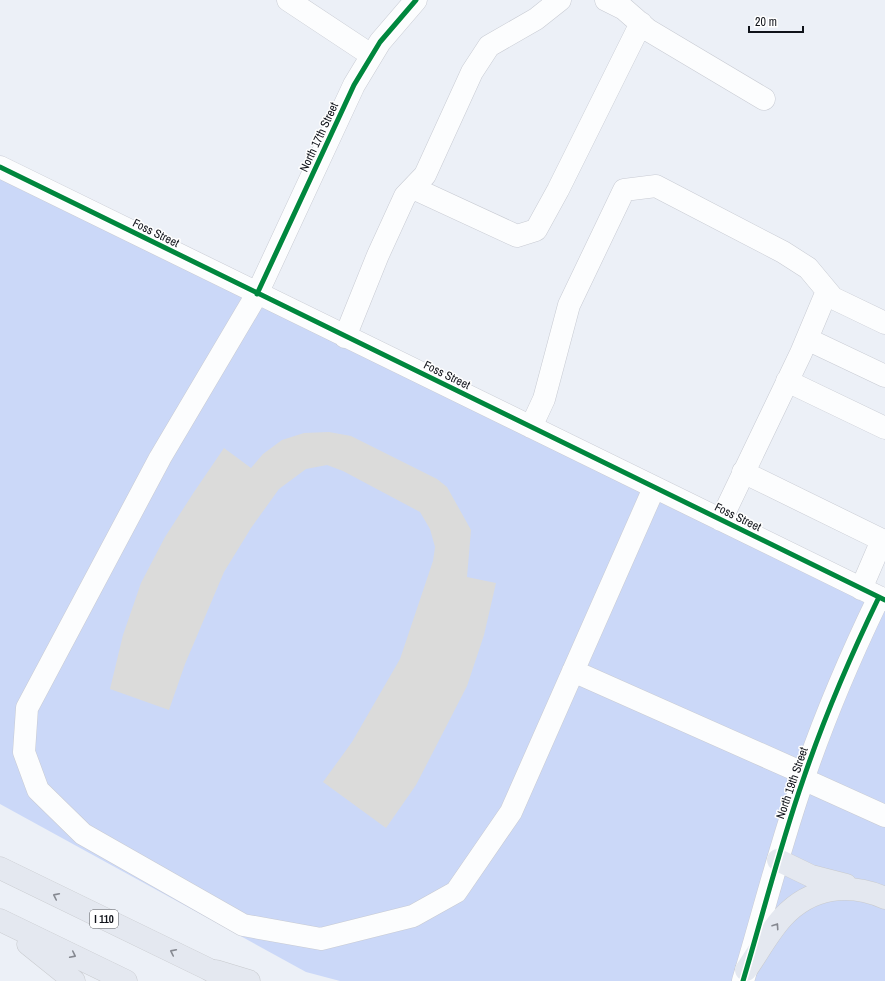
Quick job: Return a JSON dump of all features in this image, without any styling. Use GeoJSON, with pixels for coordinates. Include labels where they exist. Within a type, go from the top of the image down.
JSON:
{"type":"FeatureCollection","features":[{"type":"Feature","properties":{"kind":"highway"},"geometry":{"type":"LineString","coordinates":[[778,860],[811,876],[864,890],[885,898]]}},
{"type":"Feature","properties":{"kind":"highway","name":"I 110"},"geometry":{"type":"LineString","coordinates":[[0,868],[208,969],[228,981]]}},
{"type":"Feature","properties":{"kind":"highway"},"geometry":{"type":"LineString","coordinates":[[745,976],[782,918],[805,899],[827,890],[840,888],[864,890]]}},
{"type":"Feature","properties":{"kind":"highway"},"geometry":{"type":"LineString","coordinates":[[0,920],[126,981]]}},
{"type":"Feature","properties":{"kind":"highway"},"geometry":{"type":"LineString","coordinates":[[0,923],[74,981]]}},
{"type":"Feature","properties":{"kind":"highway"},"geometry":{"type":"LineString","coordinates":[[208,969],[250,981]]}},
{"type":"Feature","properties":{"kind":"street"},"geometry":{"type":"LineString","coordinates":[[288,0],[371,55]]}},
{"type":"Feature","properties":{"kind":"street","name":"North 17th Street"},"geometry":{"type":"LineString","coordinates":[[416,0],[391,27],[371,55],[354,85],[257,294],[160,458],[27,708],[24,752],[38,790],[83,834],[243,925],[321,939],[413,916],[456,892],[511,812],[654,488]]}},
{"type":"Feature","properties":{"kind":"street"},"geometry":{"type":"LineString","coordinates":[[346,337],[378,255],[405,196],[425,175],[472,72],[490,46],[536,19],[560,0]]}},
{"type":"Feature","properties":{"kind":"street"},"geometry":{"type":"LineString","coordinates":[[606,0],[624,9],[648,30],[764,99]]}},
{"type":"Feature","properties":{"kind":"street"},"geometry":{"type":"LineString","coordinates":[[413,188],[517,236],[536,230],[558,190],[641,23]]}},
{"type":"Feature","properties":{"kind":"street","name":"Foss Street"},"geometry":{"type":"LineString","coordinates":[[0,167],[875,595]]}},
{"type":"Feature","properties":{"kind":"street"},"geometry":{"type":"LineString","coordinates":[[531,427],[544,399],[569,305],[624,190],[656,186],[783,252],[808,268],[833,298],[885,323]]}},
{"type":"Feature","properties":{"kind":"street"},"geometry":{"type":"LineString","coordinates":[[721,520],[807,339],[827,291]]}},
{"type":"Feature","properties":{"kind":"street"},"geometry":{"type":"LineString","coordinates":[[807,339],[885,376]]}},
{"type":"Feature","properties":{"kind":"street"},"geometry":{"type":"LineString","coordinates":[[787,381],[885,428]]}},
{"type":"Feature","properties":{"kind":"street"},"geometry":{"type":"LineString","coordinates":[[743,472],[884,537]]}},
{"type":"Feature","properties":{"kind":"street","name":"North 19th Street"},"geometry":{"type":"LineString","coordinates":[[745,976],[804,776],[875,595],[884,537]]}},
{"type":"Feature","properties":{"kind":"street"},"geometry":{"type":"LineString","coordinates":[[573,671],[804,776],[885,816]]}},
{"type":"Feature","properties":{"kind":"shaded area"},"geometry":{"type":"Polygon","coordinates":[[[0,177],[885,611],[885,981],[340,981],[306,972],[0,804],[0,177]]]}},
{"type":"Feature","properties":{"kind":"building"},"geometry":{"type":"Polygon","coordinates":[[[329,432],[351,436],[437,479],[447,487],[471,530],[467,577],[496,583],[484,635],[467,686],[416,785],[386,828],[323,782],[352,742],[400,659],[433,561],[435,547],[430,529],[420,512],[343,471],[327,465],[306,469],[279,489],[251,528],[224,572],[185,664],[169,710],[110,689],[123,635],[141,583],[165,537],[224,448],[251,468],[263,454],[282,440],[304,433],[329,432]]]}},
{"type":"Feature","properties":{"kind":"cycle path"},"geometry":{"type":"LineString","coordinates":[[257,294],[354,85],[380,42],[416,0]]}},
{"type":"Feature","properties":{"kind":"cycle path"},"geometry":{"type":"LineString","coordinates":[[0,167],[885,600]]}},
{"type":"Feature","properties":{"kind":"cycle path"},"geometry":{"type":"LineString","coordinates":[[743,981],[787,830],[811,757],[838,688],[879,597]]}}]}
